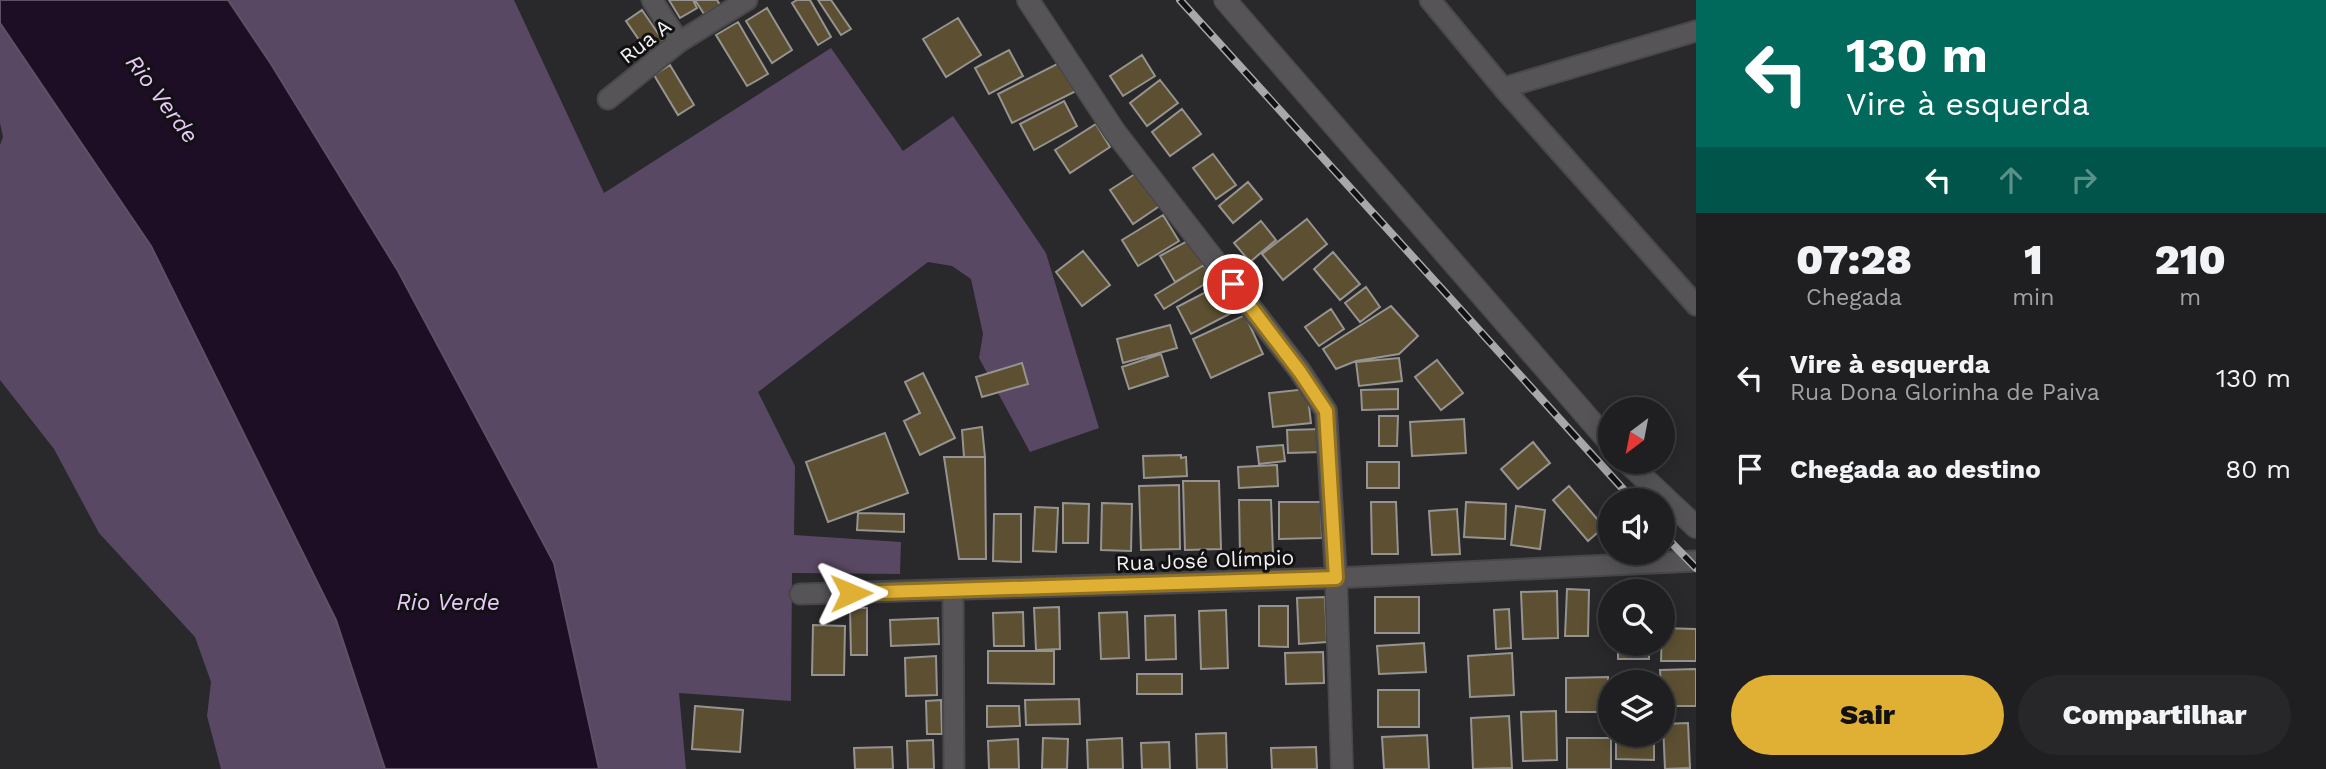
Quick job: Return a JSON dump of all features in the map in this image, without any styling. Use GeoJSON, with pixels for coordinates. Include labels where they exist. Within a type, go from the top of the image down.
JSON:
{"type":"FeatureCollection","features":[{"type":"Feature","properties":{"kind":"street"},"geometry":{"type":"LineString","coordinates":[[652,0],[679,42]]}},
{"type":"Feature","properties":{"kind":"street","name":"Rua A"},"geometry":{"type":"LineString","coordinates":[[608,99],[679,42],[747,0]]}},
{"type":"Feature","properties":{"kind":"street"},"geometry":{"type":"LineString","coordinates":[[1028,0],[1115,132],[1300,372],[1326,411],[1336,578],[1342,769]]}},
{"type":"Feature","properties":{"kind":"street"},"geometry":{"type":"LineString","coordinates":[[1225,0],[1598,429]]}},
{"type":"Feature","properties":{"kind":"street"},"geometry":{"type":"LineString","coordinates":[[1430,0],[1503,88],[1696,305]]}},
{"type":"Feature","properties":{"kind":"street"},"geometry":{"type":"LineString","coordinates":[[1503,88],[1696,31]]}},
{"type":"Feature","properties":{"kind":"street"},"geometry":{"type":"LineString","coordinates":[[1640,474],[1696,527]]}},
{"type":"Feature","properties":{"kind":"street","name":"Rua José Olímpio"},"geometry":{"type":"LineString","coordinates":[[800,594],[1336,578],[1696,561]]}},
{"type":"Feature","properties":{"kind":"street"},"geometry":{"type":"LineString","coordinates":[[953,590],[954,769]]}},
{"type":"Feature","properties":{"kind":"shaded area"},"geometry":{"type":"Polygon","coordinates":[[[228,0],[514,0],[604,193],[831,48],[903,151],[953,116],[1046,253],[1099,428],[1030,452],[979,358],[983,334],[971,279],[952,266],[928,262],[758,392],[795,466],[794,535],[901,542],[900,574],[792,573],[791,701],[679,693],[686,769],[599,769],[554,563],[398,271],[271,64],[228,0]]]}},
{"type":"Feature","properties":{"kind":"shaded area"},"geometry":{"type":"Polygon","coordinates":[[[0,23],[151,246],[336,620],[385,769],[221,769],[207,716],[211,682],[195,637],[99,533],[54,449],[0,380],[0,145],[3,137],[0,123],[0,23]]]}},
{"type":"Feature","properties":{"kind":"water","name":"Rio Verde"},"geometry":{"type":"Polygon","coordinates":[[[0,0],[228,0],[271,64],[398,271],[554,563],[599,769],[385,769],[336,620],[151,246],[0,23],[0,0]]]}},
{"type":"Feature","properties":{"kind":"building"},"geometry":{"type":"Polygon","coordinates":[[[669,0],[693,0],[697,8],[680,18],[669,0]]]}},
{"type":"Feature","properties":{"kind":"building"},"geometry":{"type":"Polygon","coordinates":[[[695,0],[717,0],[720,5],[704,14],[695,0]]]}},
{"type":"Feature","properties":{"kind":"building"},"geometry":{"type":"Polygon","coordinates":[[[797,0],[810,0],[831,37],[818,45],[792,3],[797,0]]]}},
{"type":"Feature","properties":{"kind":"building"},"geometry":{"type":"Polygon","coordinates":[[[818,0],[831,0],[851,29],[841,35],[818,0]]]}},
{"type":"Feature","properties":{"kind":"building"},"geometry":{"type":"Polygon","coordinates":[[[767,8],[792,50],[772,63],[746,21],[767,8]]]}},
{"type":"Feature","properties":{"kind":"building"},"geometry":{"type":"Polygon","coordinates":[[[642,10],[664,42],[648,53],[626,21],[642,10]]]}},
{"type":"Feature","properties":{"kind":"building"},"geometry":{"type":"Polygon","coordinates":[[[958,18],[981,55],[946,77],[923,39],[958,18]]]}},
{"type":"Feature","properties":{"kind":"building"},"geometry":{"type":"Polygon","coordinates":[[[738,22],[768,74],[747,86],[716,35],[738,22]]]}},
{"type":"Feature","properties":{"kind":"building"},"geometry":{"type":"Polygon","coordinates":[[[1009,50],[1023,76],[989,94],[975,68],[1009,50]]]}},
{"type":"Feature","properties":{"kind":"building"},"geometry":{"type":"Polygon","coordinates":[[[1142,55],[1155,76],[1123,96],[1110,76],[1142,55]]]}},
{"type":"Feature","properties":{"kind":"building"},"geometry":{"type":"Polygon","coordinates":[[[1061,62],[1076,91],[1012,123],[998,94],[1061,62]]]}},
{"type":"Feature","properties":{"kind":"building"},"geometry":{"type":"Polygon","coordinates":[[[670,65],[694,105],[678,115],[654,75],[670,65]]]}},
{"type":"Feature","properties":{"kind":"building"},"geometry":{"type":"Polygon","coordinates":[[[1160,80],[1178,103],[1147,126],[1130,103],[1160,80]]]}},
{"type":"Feature","properties":{"kind":"building"},"geometry":{"type":"Polygon","coordinates":[[[1064,101],[1077,126],[1034,150],[1020,124],[1064,101]]]}},
{"type":"Feature","properties":{"kind":"building"},"geometry":{"type":"Polygon","coordinates":[[[1182,109],[1201,134],[1170,156],[1152,132],[1182,109]]]}},
{"type":"Feature","properties":{"kind":"building"},"geometry":{"type":"Polygon","coordinates":[[[1096,124],[1110,147],[1070,173],[1055,150],[1096,124]]]}},
{"type":"Feature","properties":{"kind":"building"},"geometry":{"type":"Polygon","coordinates":[[[1213,154],[1236,185],[1216,199],[1193,168],[1213,154]]]}},
{"type":"Feature","properties":{"kind":"building"},"geometry":{"type":"Polygon","coordinates":[[[1138,172],[1161,205],[1133,224],[1110,190],[1138,172]]]}},
{"type":"Feature","properties":{"kind":"building"},"geometry":{"type":"Polygon","coordinates":[[[1248,182],[1262,199],[1233,223],[1219,206],[1248,182]]]}},
{"type":"Feature","properties":{"kind":"building"},"geometry":{"type":"Polygon","coordinates":[[[1163,215],[1179,241],[1138,266],[1122,240],[1163,215]]]}},
{"type":"Feature","properties":{"kind":"building"},"geometry":{"type":"Polygon","coordinates":[[[1307,219],[1327,244],[1283,280],[1262,254],[1307,219]]]}},
{"type":"Feature","properties":{"kind":"building"},"geometry":{"type":"Polygon","coordinates":[[[1261,221],[1276,240],[1250,262],[1234,243],[1261,221]]]}},
{"type":"Feature","properties":{"kind":"building"},"geometry":{"type":"Polygon","coordinates":[[[1189,240],[1204,265],[1175,282],[1160,256],[1189,240]]]}},
{"type":"Feature","properties":{"kind":"building"},"geometry":{"type":"Polygon","coordinates":[[[1083,251],[1110,285],[1082,306],[1056,272],[1083,251]]]}},
{"type":"Feature","properties":{"kind":"building"},"geometry":{"type":"Polygon","coordinates":[[[1333,252],[1360,284],[1340,300],[1314,269],[1333,252]]]}},
{"type":"Feature","properties":{"kind":"building"},"geometry":{"type":"Polygon","coordinates":[[[1204,265],[1213,279],[1164,309],[1155,295],[1204,265]]]}},
{"type":"Feature","properties":{"kind":"building"},"geometry":{"type":"Polygon","coordinates":[[[1227,281],[1241,308],[1191,334],[1177,307],[1227,281]]]}},
{"type":"Feature","properties":{"kind":"building"},"geometry":{"type":"Polygon","coordinates":[[[1366,287],[1380,307],[1360,322],[1345,303],[1366,287]]]}},
{"type":"Feature","properties":{"kind":"building"},"geometry":{"type":"Polygon","coordinates":[[[1391,306],[1418,336],[1399,354],[1356,361],[1336,369],[1323,349],[1391,306]]]}},
{"type":"Feature","properties":{"kind":"building"},"geometry":{"type":"Polygon","coordinates":[[[1331,309],[1344,329],[1319,346],[1305,327],[1331,309]]]}},
{"type":"Feature","properties":{"kind":"building"},"geometry":{"type":"Polygon","coordinates":[[[1245,315],[1263,354],[1211,378],[1193,339],[1245,315]]]}},
{"type":"Feature","properties":{"kind":"building"},"geometry":{"type":"Polygon","coordinates":[[[1170,325],[1177,348],[1123,363],[1117,339],[1170,325]]]}},
{"type":"Feature","properties":{"kind":"building"},"geometry":{"type":"Polygon","coordinates":[[[1161,354],[1168,376],[1129,389],[1122,367],[1161,354]]]}},
{"type":"Feature","properties":{"kind":"building"},"geometry":{"type":"Polygon","coordinates":[[[1399,358],[1402,381],[1359,386],[1356,362],[1399,358]]]}},
{"type":"Feature","properties":{"kind":"building"},"geometry":{"type":"Polygon","coordinates":[[[1437,360],[1463,393],[1441,410],[1415,377],[1437,360]]]}},
{"type":"Feature","properties":{"kind":"building"},"geometry":{"type":"Polygon","coordinates":[[[1022,363],[1028,384],[982,397],[976,377],[1022,363]]]}},
{"type":"Feature","properties":{"kind":"building"},"geometry":{"type":"Polygon","coordinates":[[[923,373],[955,438],[920,455],[904,421],[920,413],[905,382],[923,373]]]}},
{"type":"Feature","properties":{"kind":"building"},"geometry":{"type":"Polygon","coordinates":[[[1307,389],[1311,423],[1273,427],[1269,393],[1307,389]]]}},
{"type":"Feature","properties":{"kind":"building"},"geometry":{"type":"Polygon","coordinates":[[[1398,389],[1398,409],[1362,410],[1361,390],[1398,389]]]}},
{"type":"Feature","properties":{"kind":"building"},"geometry":{"type":"Polygon","coordinates":[[[1379,416],[1398,416],[1397,446],[1379,446],[1379,416]]]}},
{"type":"Feature","properties":{"kind":"building"},"geometry":{"type":"Polygon","coordinates":[[[1464,419],[1466,453],[1412,456],[1410,422],[1464,419]]]}},
{"type":"Feature","properties":{"kind":"building"},"geometry":{"type":"Polygon","coordinates":[[[982,427],[985,457],[964,457],[962,430],[982,427]]]}},
{"type":"Feature","properties":{"kind":"building"},"geometry":{"type":"Polygon","coordinates":[[[1322,429],[1323,452],[1288,453],[1287,430],[1322,429]]]}},
{"type":"Feature","properties":{"kind":"building"},"geometry":{"type":"Polygon","coordinates":[[[885,433],[908,493],[828,522],[806,462],[885,433]]]}},
{"type":"Feature","properties":{"kind":"building"},"geometry":{"type":"Polygon","coordinates":[[[1533,442],[1550,463],[1518,489],[1501,469],[1533,442]]]}},
{"type":"Feature","properties":{"kind":"building"},"geometry":{"type":"Polygon","coordinates":[[[1283,445],[1285,461],[1259,464],[1257,447],[1283,445]]]}},
{"type":"Feature","properties":{"kind":"building"},"geometry":{"type":"Polygon","coordinates":[[[1181,455],[1181,458],[1186,457],[1187,476],[1144,478],[1143,456],[1181,455]]]}},
{"type":"Feature","properties":{"kind":"building"},"geometry":{"type":"Polygon","coordinates":[[[944,457],[985,457],[986,559],[959,559],[944,457]]]}},
{"type":"Feature","properties":{"kind":"building"},"geometry":{"type":"Polygon","coordinates":[[[1367,462],[1399,462],[1399,488],[1367,488],[1367,462]]]}},
{"type":"Feature","properties":{"kind":"building"},"geometry":{"type":"Polygon","coordinates":[[[1277,465],[1278,486],[1239,488],[1238,467],[1277,465]]]}},
{"type":"Feature","properties":{"kind":"building"},"geometry":{"type":"Polygon","coordinates":[[[1183,481],[1219,481],[1221,549],[1185,550],[1183,481]]]}},
{"type":"Feature","properties":{"kind":"building"},"geometry":{"type":"Polygon","coordinates":[[[1179,485],[1180,549],[1141,550],[1139,486],[1179,485]]]}},
{"type":"Feature","properties":{"kind":"building"},"geometry":{"type":"Polygon","coordinates":[[[1569,486],[1598,520],[1598,532],[1588,541],[1553,500],[1569,486]]]}},
{"type":"Feature","properties":{"kind":"building"},"geometry":{"type":"Polygon","coordinates":[[[1239,500],[1271,500],[1273,554],[1240,555],[1239,500]]]}},
{"type":"Feature","properties":{"kind":"building"},"geometry":{"type":"Polygon","coordinates":[[[1279,502],[1321,502],[1322,538],[1279,539],[1279,502]]]}},
{"type":"Feature","properties":{"kind":"building"},"geometry":{"type":"Polygon","coordinates":[[[1371,502],[1396,502],[1398,554],[1372,554],[1371,502]]]}},
{"type":"Feature","properties":{"kind":"building"},"geometry":{"type":"Polygon","coordinates":[[[1466,502],[1506,504],[1505,539],[1464,537],[1466,502]]]}},
{"type":"Feature","properties":{"kind":"building"},"geometry":{"type":"Polygon","coordinates":[[[1063,503],[1089,504],[1088,543],[1063,543],[1063,503]]]}},
{"type":"Feature","properties":{"kind":"building"},"geometry":{"type":"Polygon","coordinates":[[[1102,503],[1132,504],[1131,551],[1101,550],[1102,503]]]}},
{"type":"Feature","properties":{"kind":"building"},"geometry":{"type":"Polygon","coordinates":[[[1516,506],[1545,510],[1540,549],[1511,545],[1516,506]]]}},
{"type":"Feature","properties":{"kind":"building"},"geometry":{"type":"Polygon","coordinates":[[[1035,507],[1058,508],[1056,552],[1033,551],[1035,507]]]}},
{"type":"Feature","properties":{"kind":"building"},"geometry":{"type":"Polygon","coordinates":[[[1457,509],[1460,554],[1432,555],[1429,511],[1457,509]]]}},
{"type":"Feature","properties":{"kind":"building"},"geometry":{"type":"Polygon","coordinates":[[[858,513],[904,514],[904,532],[857,530],[858,513]]]}},
{"type":"Feature","properties":{"kind":"building"},"geometry":{"type":"Polygon","coordinates":[[[994,514],[1021,514],[1021,562],[993,561],[994,514]]]}},
{"type":"Feature","properties":{"kind":"building"},"geometry":{"type":"Polygon","coordinates":[[[1567,589],[1589,590],[1588,636],[1565,636],[1567,589]]]}},
{"type":"Feature","properties":{"kind":"building"},"geometry":{"type":"Polygon","coordinates":[[[1557,591],[1558,638],[1523,639],[1521,592],[1557,591]]]}},
{"type":"Feature","properties":{"kind":"building"},"geometry":{"type":"Polygon","coordinates":[[[1325,597],[1327,642],[1299,644],[1297,598],[1325,597]]]}},
{"type":"Feature","properties":{"kind":"building"},"geometry":{"type":"Polygon","coordinates":[[[1375,597],[1419,597],[1419,633],[1375,633],[1375,597]]]}},
{"type":"Feature","properties":{"kind":"building"},"geometry":{"type":"Polygon","coordinates":[[[1259,606],[1288,606],[1288,647],[1259,646],[1259,606]]]}},
{"type":"Feature","properties":{"kind":"building"},"geometry":{"type":"Polygon","coordinates":[[[1059,607],[1060,649],[1036,650],[1034,608],[1059,607]]]}},
{"type":"Feature","properties":{"kind":"building"},"geometry":{"type":"Polygon","coordinates":[[[850,608],[867,608],[867,655],[851,655],[850,608]]]}},
{"type":"Feature","properties":{"kind":"building"},"geometry":{"type":"Polygon","coordinates":[[[1509,609],[1511,648],[1496,649],[1494,610],[1509,609]]]}},
{"type":"Feature","properties":{"kind":"building"},"geometry":{"type":"Polygon","coordinates":[[[1226,610],[1228,668],[1201,669],[1199,611],[1226,610]]]}},
{"type":"Feature","properties":{"kind":"building"},"geometry":{"type":"Polygon","coordinates":[[[1023,612],[1024,646],[994,646],[993,613],[1023,612]]]}},
{"type":"Feature","properties":{"kind":"building"},"geometry":{"type":"Polygon","coordinates":[[[1127,612],[1129,658],[1101,659],[1099,613],[1127,612]]]}},
{"type":"Feature","properties":{"kind":"building"},"geometry":{"type":"Polygon","coordinates":[[[1175,615],[1176,659],[1146,660],[1145,616],[1175,615]]]}},
{"type":"Feature","properties":{"kind":"building"},"geometry":{"type":"Polygon","coordinates":[[[938,618],[939,644],[891,646],[890,620],[938,618]]]}},
{"type":"Feature","properties":{"kind":"building"},"geometry":{"type":"Polygon","coordinates":[[[813,625],[845,626],[844,675],[812,675],[813,625]]]}},
{"type":"Feature","properties":{"kind":"building"},"geometry":{"type":"Polygon","coordinates":[[[1675,628],[1696,629],[1696,661],[1661,661],[1661,656],[1675,656],[1675,628]]]}},
{"type":"Feature","properties":{"kind":"building"},"geometry":{"type":"Polygon","coordinates":[[[1424,643],[1426,672],[1379,674],[1377,646],[1424,643]]]}},
{"type":"Feature","properties":{"kind":"building"},"geometry":{"type":"Polygon","coordinates":[[[988,651],[1054,651],[1054,684],[988,683],[988,651]]]}},
{"type":"Feature","properties":{"kind":"building"},"geometry":{"type":"Polygon","coordinates":[[[1323,652],[1324,683],[1286,684],[1285,653],[1323,652]]]}},
{"type":"Feature","properties":{"kind":"building"},"geometry":{"type":"Polygon","coordinates":[[[1512,653],[1514,695],[1470,697],[1468,656],[1512,653]]]}},
{"type":"Feature","properties":{"kind":"building"},"geometry":{"type":"Polygon","coordinates":[[[936,656],[937,695],[906,696],[905,658],[936,656]]]}},
{"type":"Feature","properties":{"kind":"building"},"geometry":{"type":"Polygon","coordinates":[[[1618,656],[1649,656],[1649,659],[1618,659],[1618,656]]]}},
{"type":"Feature","properties":{"kind":"building"},"geometry":{"type":"Polygon","coordinates":[[[1696,669],[1696,706],[1675,706],[1675,670],[1660,670],[1696,669]]]}},
{"type":"Feature","properties":{"kind":"building"},"geometry":{"type":"Polygon","coordinates":[[[1137,674],[1182,674],[1182,694],[1137,694],[1137,674]]]}},
{"type":"Feature","properties":{"kind":"building"},"geometry":{"type":"Polygon","coordinates":[[[1598,677],[1598,712],[1566,712],[1566,678],[1598,677]]]}},
{"type":"Feature","properties":{"kind":"building"},"geometry":{"type":"Polygon","coordinates":[[[1378,690],[1419,690],[1419,727],[1378,727],[1378,690]]]}},
{"type":"Feature","properties":{"kind":"building"},"geometry":{"type":"Polygon","coordinates":[[[1079,699],[1080,724],[1026,725],[1025,700],[1079,699]]]}},
{"type":"Feature","properties":{"kind":"building"},"geometry":{"type":"Polygon","coordinates":[[[941,700],[942,734],[927,734],[926,701],[941,700]]]}},
{"type":"Feature","properties":{"kind":"building"},"geometry":{"type":"Polygon","coordinates":[[[695,706],[743,710],[740,752],[692,749],[695,706]]]}},
{"type":"Feature","properties":{"kind":"building"},"geometry":{"type":"Polygon","coordinates":[[[987,706],[1019,706],[1020,726],[987,727],[987,706]]]}},
{"type":"Feature","properties":{"kind":"building"},"geometry":{"type":"Polygon","coordinates":[[[1556,711],[1557,760],[1523,761],[1521,712],[1556,711]]]}},
{"type":"Feature","properties":{"kind":"building"},"geometry":{"type":"Polygon","coordinates":[[[1509,716],[1512,768],[1473,769],[1471,718],[1509,716]]]}},
{"type":"Feature","properties":{"kind":"building"},"geometry":{"type":"Polygon","coordinates":[[[1688,723],[1690,768],[1665,769],[1664,747],[1675,747],[1675,724],[1688,723]]]}},
{"type":"Feature","properties":{"kind":"building"},"geometry":{"type":"Polygon","coordinates":[[[1226,733],[1227,769],[1197,769],[1196,734],[1226,733]]]}},
{"type":"Feature","properties":{"kind":"building"},"geometry":{"type":"Polygon","coordinates":[[[1427,735],[1429,769],[1384,769],[1382,737],[1427,735]]]}},
{"type":"Feature","properties":{"kind":"building"},"geometry":{"type":"Polygon","coordinates":[[[1043,738],[1068,739],[1067,769],[1042,769],[1043,738]]]}},
{"type":"Feature","properties":{"kind":"building"},"geometry":{"type":"Polygon","coordinates":[[[1122,738],[1123,769],[1088,769],[1087,740],[1122,738]]]}},
{"type":"Feature","properties":{"kind":"building"},"geometry":{"type":"Polygon","coordinates":[[[1567,738],[1598,738],[1598,747],[1611,747],[1611,769],[1567,769],[1567,738]]]}},
{"type":"Feature","properties":{"kind":"building"},"geometry":{"type":"Polygon","coordinates":[[[1018,739],[1019,769],[989,769],[988,741],[1018,739]]]}},
{"type":"Feature","properties":{"kind":"building"},"geometry":{"type":"Polygon","coordinates":[[[933,740],[934,769],[908,769],[907,741],[933,740]]]}},
{"type":"Feature","properties":{"kind":"building"},"geometry":{"type":"Polygon","coordinates":[[[1169,742],[1170,769],[1142,769],[1141,743],[1169,742]]]}},
{"type":"Feature","properties":{"kind":"building"},"geometry":{"type":"Polygon","coordinates":[[[892,747],[893,769],[855,769],[854,748],[892,747]]]}},
{"type":"Feature","properties":{"kind":"building"},"geometry":{"type":"Polygon","coordinates":[[[1316,747],[1317,769],[1272,769],[1271,748],[1316,747]]]}},
{"type":"Feature","properties":{"kind":"building"},"geometry":{"type":"Polygon","coordinates":[[[1616,747],[1654,747],[1654,760],[1616,759],[1616,747]]]}},
{"type":"Feature","properties":{"kind":"railway"},"geometry":{"type":"LineString","coordinates":[[1180,0],[1622,488]]}},
{"type":"Feature","properties":{"kind":"railway"},"geometry":{"type":"LineString","coordinates":[[1675,546],[1696,568]]}},
{"type":"Feature","properties":{"kind":"route"},"geometry":{"type":"LineString","coordinates":[[851,593],[1336,578],[1326,411],[1233,284]]}}]}
